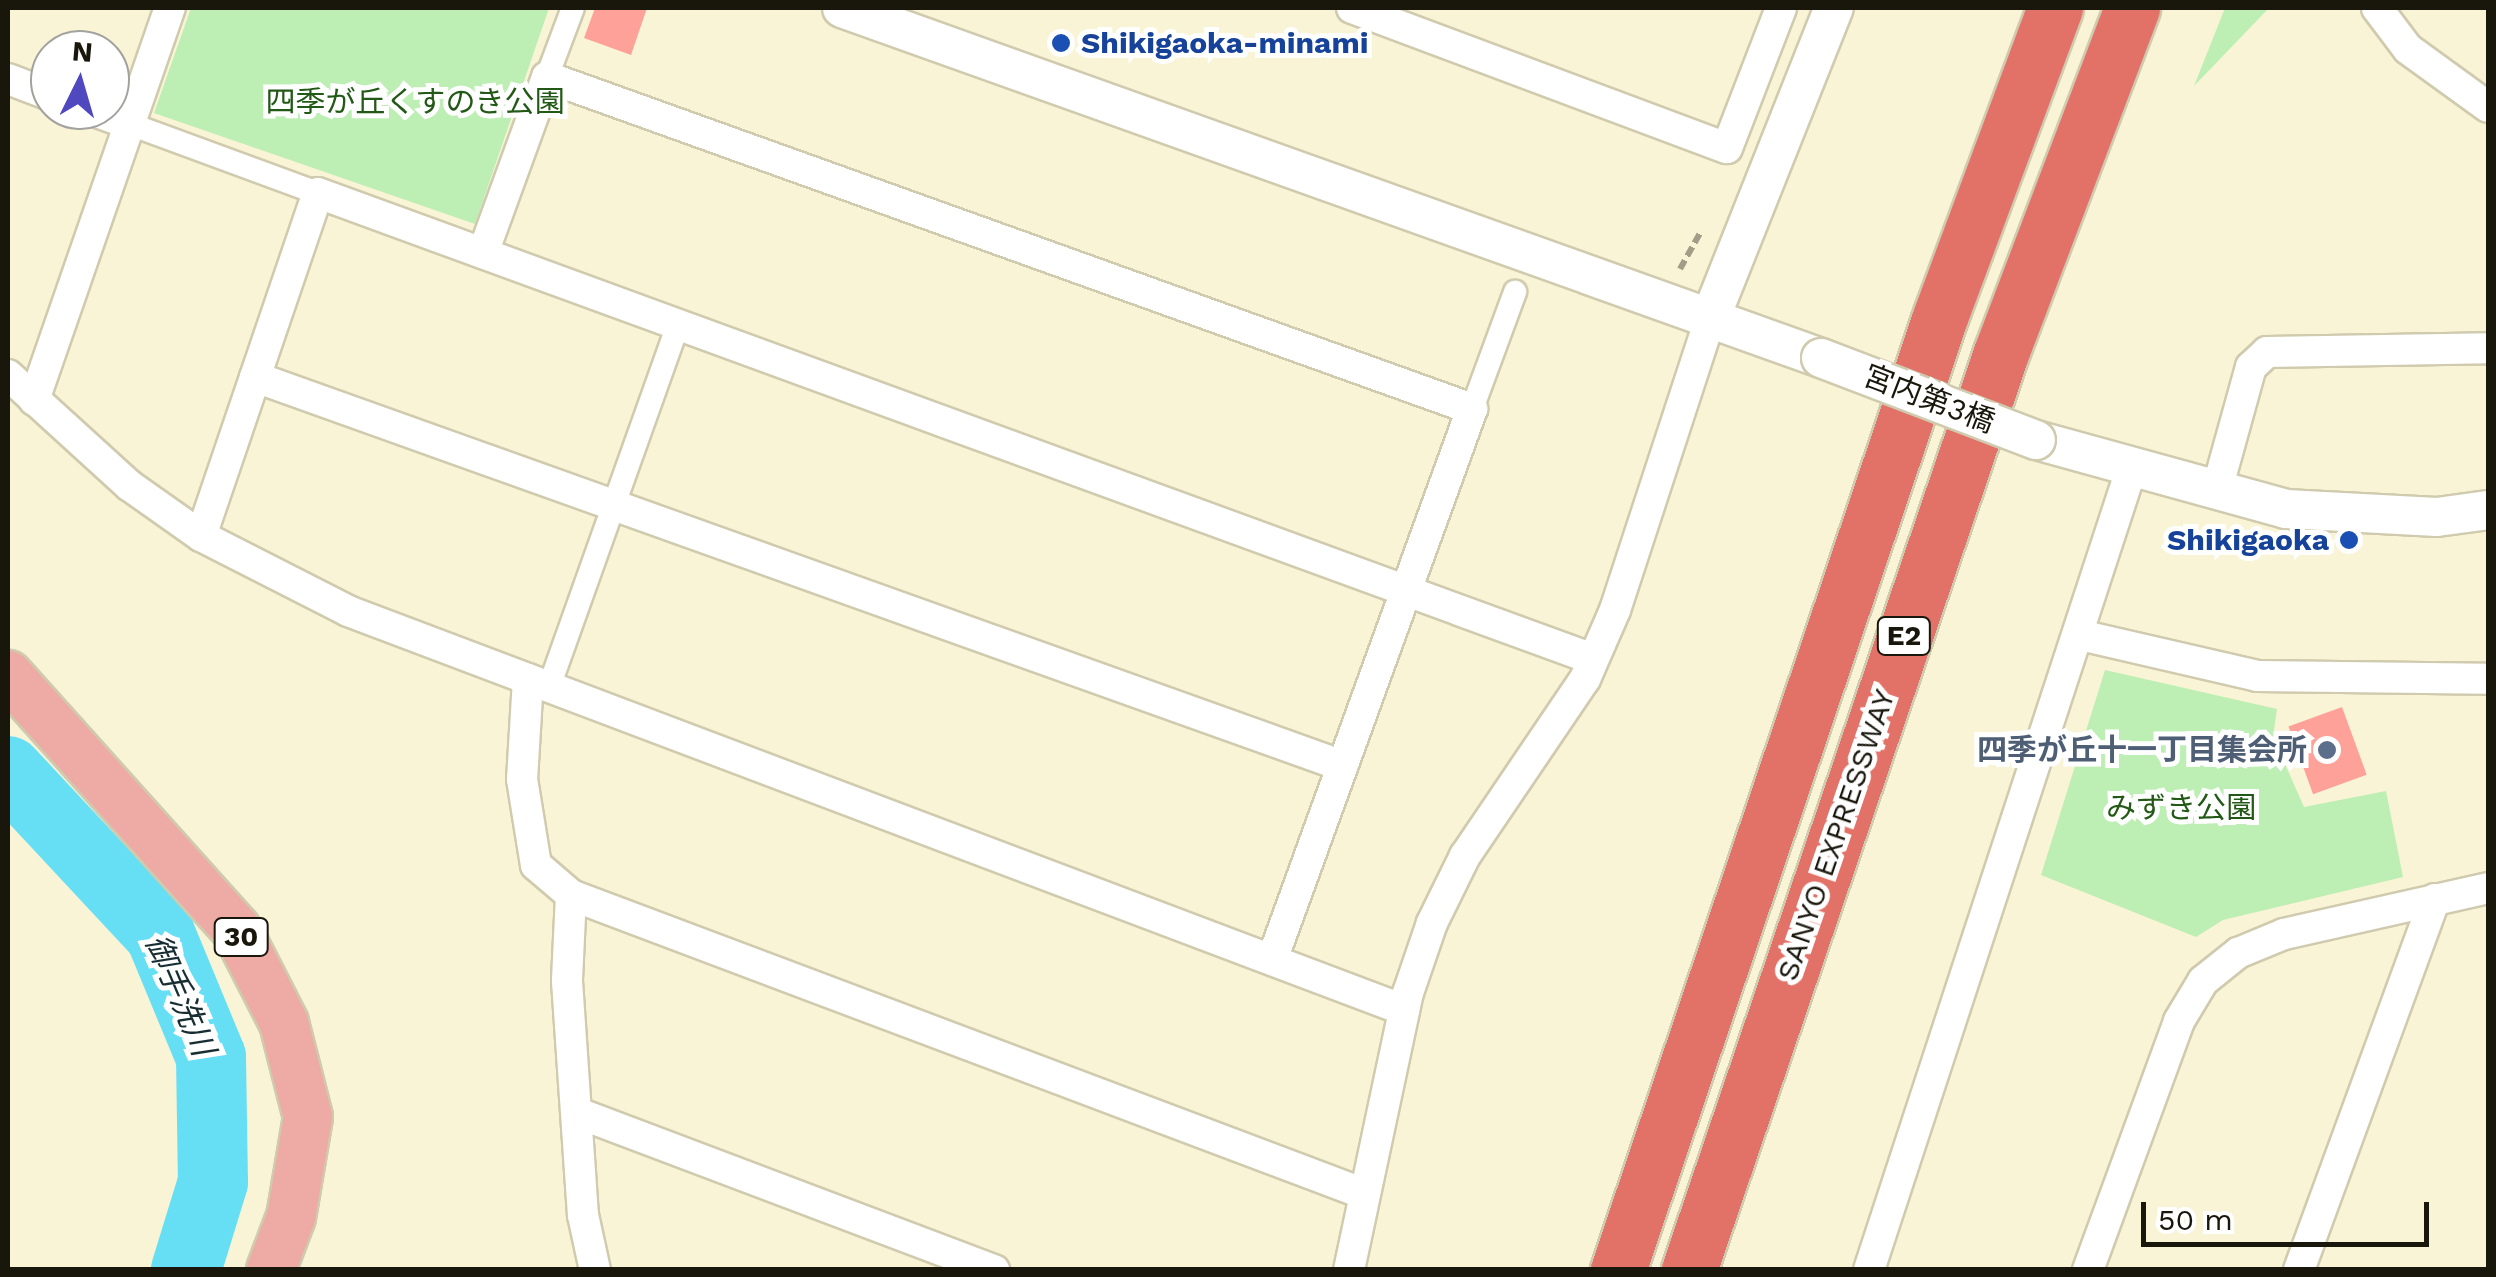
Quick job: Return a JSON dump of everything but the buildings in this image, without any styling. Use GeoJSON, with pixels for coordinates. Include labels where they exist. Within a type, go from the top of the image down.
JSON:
{"type":"FeatureCollection","features":[{"type":"Feature","properties":{"kind":"highway","name":"E2"},"geometry":{"type":"LineString","coordinates":[[1618,1270],[1940,316],[2055,8]]}},
{"type":"Feature","properties":{"kind":"highway","name":"SANYO EXPRESSWAY"},"geometry":{"type":"LineString","coordinates":[[1689,1270],[2002,353],[2132,8]]}},
{"type":"Feature","properties":{"kind":"main road","name":"30"},"geometry":{"type":"LineString","coordinates":[[8,675],[236,928],[284,1023],[308,1117],[290,1216],[271,1270]]}},
{"type":"Feature","properties":{"kind":"street"},"geometry":{"type":"LineString","coordinates":[[170,8],[130,124],[1593,660]]}},
{"type":"Feature","properties":{"kind":"street"},"geometry":{"type":"LineString","coordinates":[[483,253],[573,8]]}},
{"type":"Feature","properties":{"kind":"street","name":"宮内第3橋"},"geometry":{"type":"LineString","coordinates":[[842,8],[1822,358],[2036,440],[2131,470],[2286,509],[2366,514],[2488,510]]}},
{"type":"Feature","properties":{"kind":"street"},"geometry":{"type":"LineString","coordinates":[[1352,8],[1727,148],[1781,8]]}},
{"type":"Feature","properties":{"kind":"street"},"geometry":{"type":"LineString","coordinates":[[1349,1270],[1404,1010],[1432,923],[1465,856],[1593,660],[1710,319],[1834,8]]}},
{"type":"Feature","properties":{"kind":"street"},"geometry":{"type":"LineString","coordinates":[[2377,8],[2408,49],[2488,107]]}},
{"type":"Feature","properties":{"kind":"street"},"geometry":{"type":"LineString","coordinates":[[547,77],[1472,409]]}},
{"type":"Feature","properties":{"kind":"street"},"geometry":{"type":"LineString","coordinates":[[34,400],[128,130]]}},
{"type":"Feature","properties":{"kind":"street"},"geometry":{"type":"LineString","coordinates":[[202,536],[318,193]]}},
{"type":"Feature","properties":{"kind":"street"},"geometry":{"type":"LineString","coordinates":[[1272,960],[1515,292]]}},
{"type":"Feature","properties":{"kind":"street"},"geometry":{"type":"LineString","coordinates":[[678,324],[614,505],[539,683],[522,779],[536,865],[571,895],[1365,1194]]}},
{"type":"Feature","properties":{"kind":"street"},"geometry":{"type":"LineString","coordinates":[[2216,493],[2251,367],[2267,352],[2488,348]]}},
{"type":"Feature","properties":{"kind":"street"},"geometry":{"type":"LineString","coordinates":[[8,375],[130,486],[202,536],[348,611],[1404,1010]]}},
{"type":"Feature","properties":{"kind":"street"},"geometry":{"type":"LineString","coordinates":[[255,377],[1343,766]]}},
{"type":"Feature","properties":{"kind":"street"},"geometry":{"type":"LineString","coordinates":[[1869,1270],[2131,470]]}},
{"type":"Feature","properties":{"kind":"street"},"geometry":{"type":"LineString","coordinates":[[2080,635],[2257,676],[2488,679]]}},
{"type":"Feature","properties":{"kind":"street"},"geometry":{"type":"LineString","coordinates":[[2088,1270],[2179,1022],[2203,980],[2238,954],[2284,934],[2488,888]]}},
{"type":"Feature","properties":{"kind":"street"},"geometry":{"type":"LineString","coordinates":[[571,895],[567,981],[583,1214],[595,1270]]}},
{"type":"Feature","properties":{"kind":"street"},"geometry":{"type":"LineString","coordinates":[[2299,1270],[2435,900]]}},
{"type":"Feature","properties":{"kind":"street"},"geometry":{"type":"LineString","coordinates":[[578,1112],[994,1270]]}},
{"type":"Feature","properties":{"kind":"green space","name":"四季が丘くすのき公園"},"geometry":{"type":"Polygon","coordinates":[[[191,8],[549,8],[475,224],[154,113],[191,8]]]}},
{"type":"Feature","properties":{"kind":"green space"},"geometry":{"type":"Polygon","coordinates":[[[2225,8],[2269,8],[2194,86],[2225,8]]]}},
{"type":"Feature","properties":{"kind":"green space","name":"みずき公園"},"geometry":{"type":"Polygon","coordinates":[[[2105,670],[2277,709],[2273,737],[2304,807],[2386,791],[2403,877],[2223,920],[2196,937],[2041,875],[2105,670]]]}},
{"type":"Feature","properties":{"kind":"waterway","name":"御手洗川"},"geometry":{"type":"LineString","coordinates":[[8,771],[160,934],[211,1057],[213,1182],[186,1270]]}},
{"type":"Feature","properties":{"kind":"place","name":"Shikigaoka-minami"},"geometry":{"type":"Point","coordinates":[1061,43]}},
{"type":"Feature","properties":{"kind":"place","name":"Shikigaoka"},"geometry":{"type":"Point","coordinates":[2349,540]}},
{"type":"Feature","properties":{"kind":"place","name":"四季が丘十一丁目集会所"},"geometry":{"type":"Point","coordinates":[2327,750]}}]}
